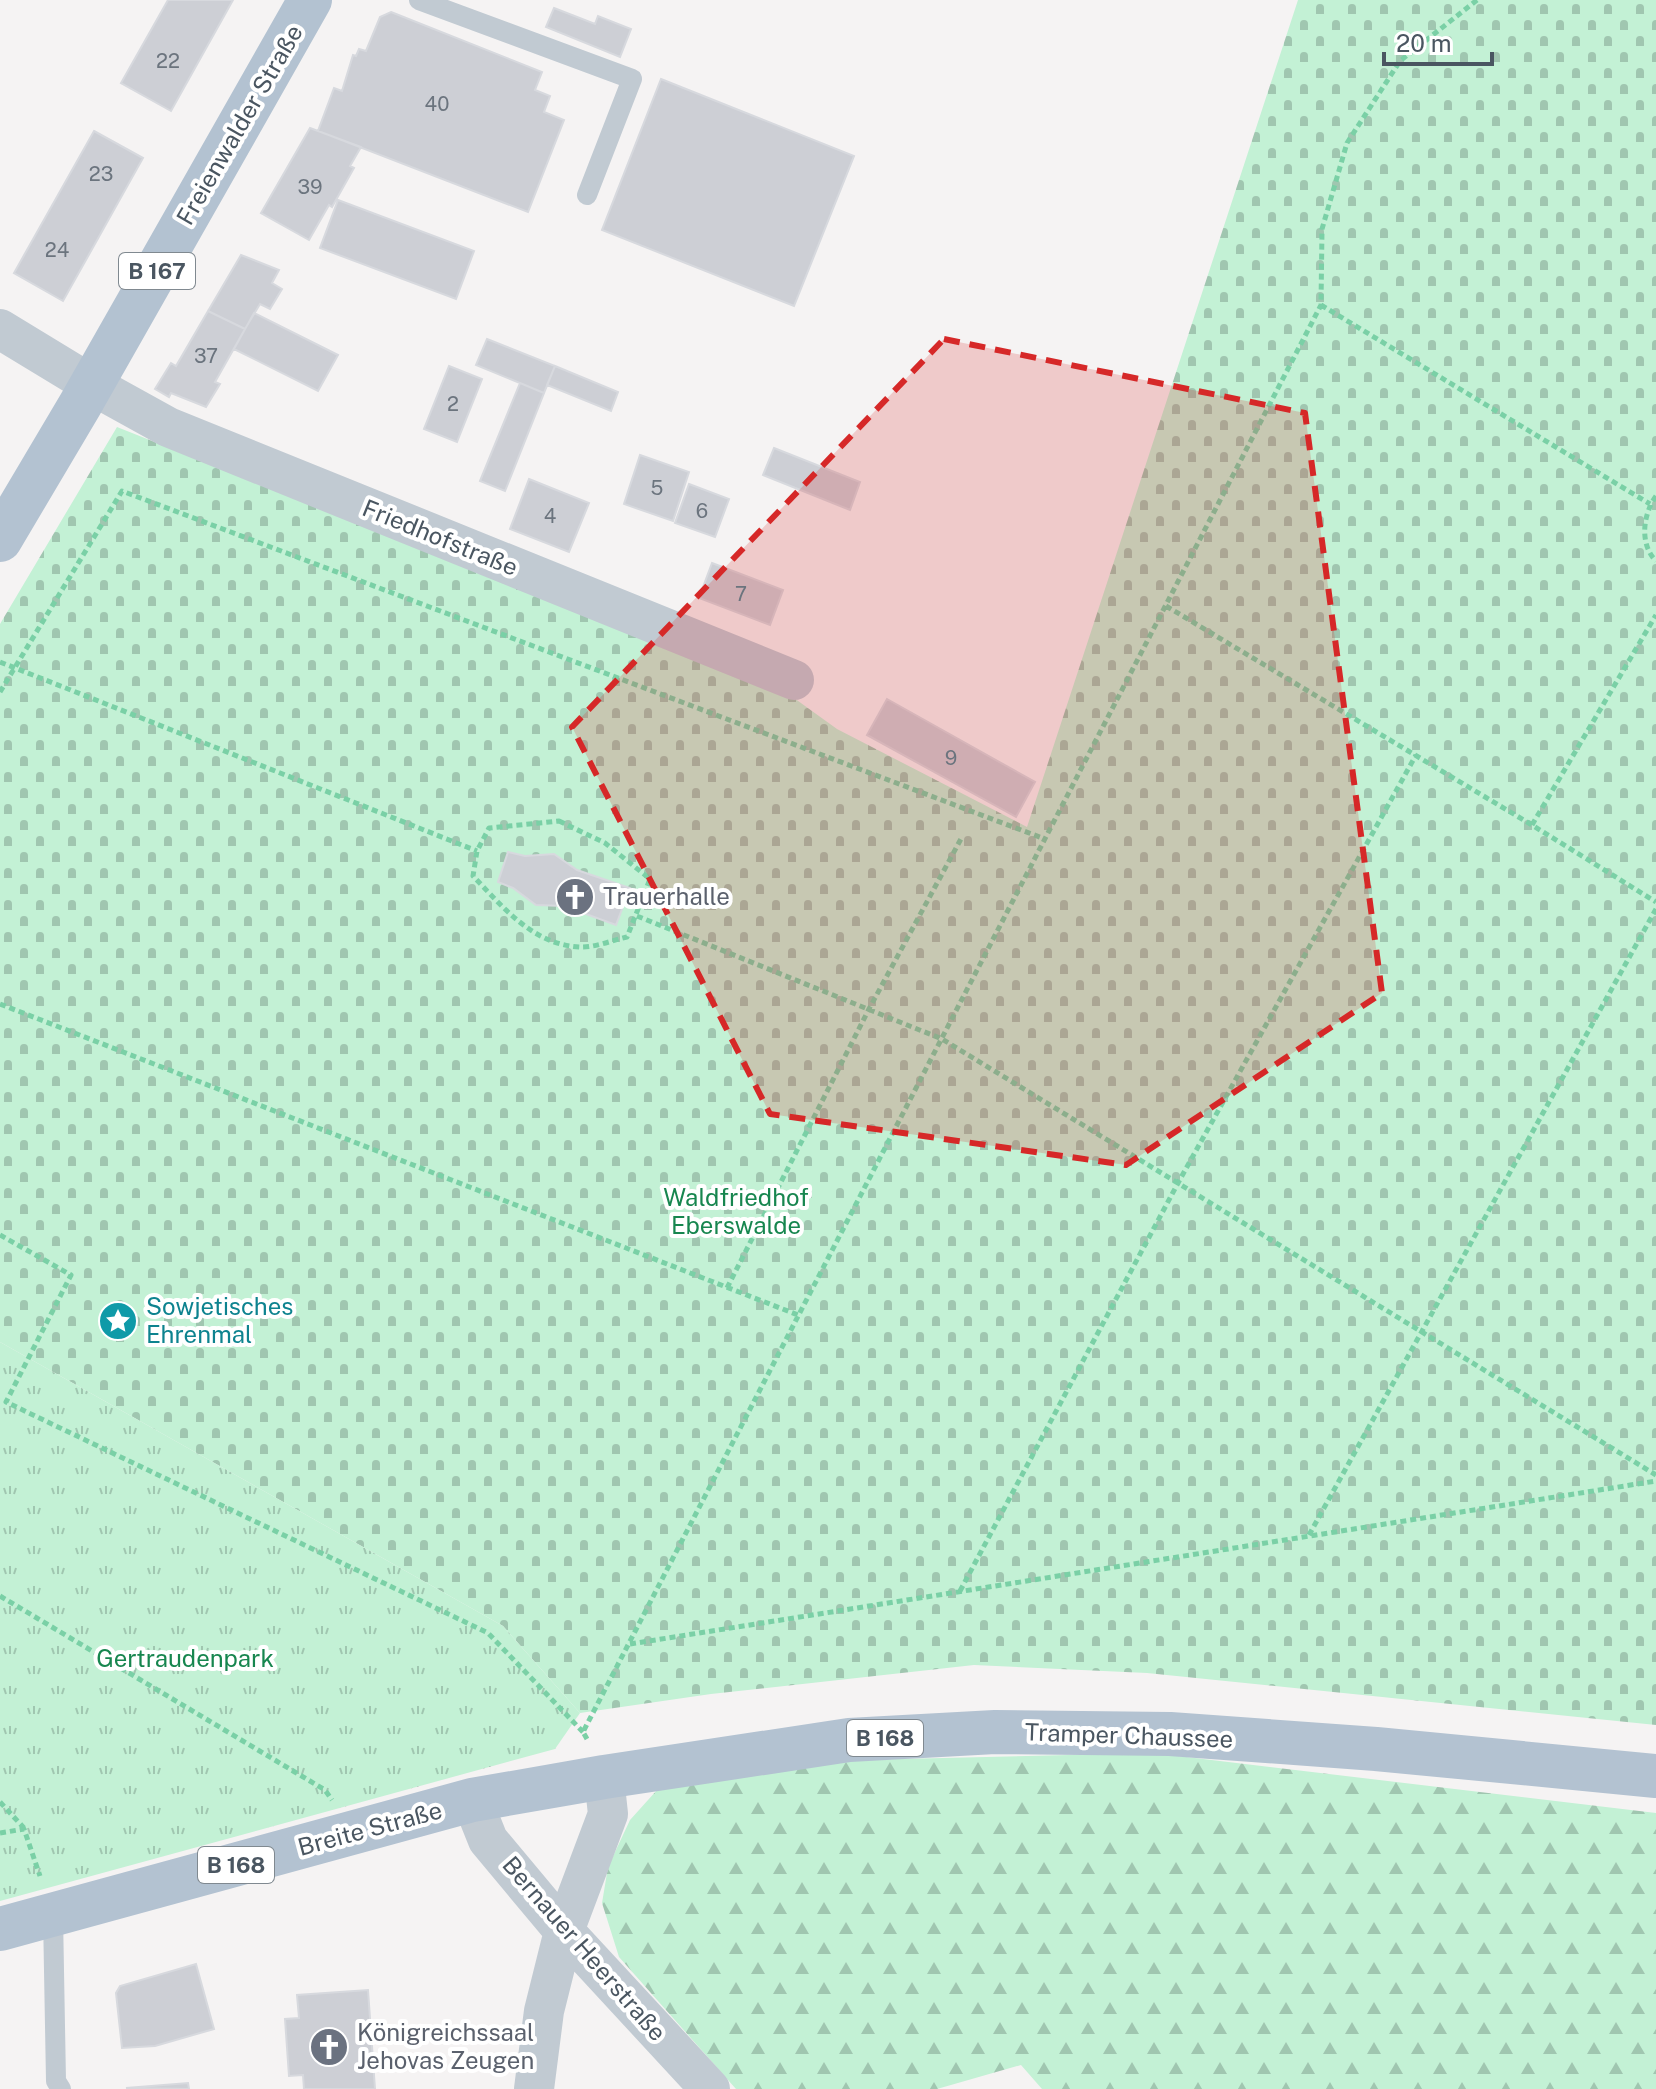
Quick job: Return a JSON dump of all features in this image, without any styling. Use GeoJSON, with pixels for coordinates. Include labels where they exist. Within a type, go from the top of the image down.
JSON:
{"type":"FeatureCollection","features":[{"type":"Feature","properties":{"kind":"main road","name":"Freienwalder Straße"},"geometry":{"type":"LineString","coordinates":[[0,540],[92,385],[310,0]]}},
{"type":"Feature","properties":{"kind":"main road","name":"Tramper Chaussee"},"geometry":{"type":"LineString","coordinates":[[604,1777],[849,1740],[995,1732],[1186,1735],[1376,1749],[1656,1776]]}},
{"type":"Feature","properties":{"kind":"main road","name":"Breite Straße"},"geometry":{"type":"LineString","coordinates":[[0,1929],[472,1800],[604,1777]]}},
{"type":"Feature","properties":{"kind":"street","name":"Friedhofstraße"},"geometry":{"type":"LineString","coordinates":[[0,329],[168,427],[794,680]]}},
{"type":"Feature","properties":{"kind":"street"},"geometry":{"type":"LineString","coordinates":[[534,2089],[544,2011],[564,1931],[608,1814],[604,1777]]}},
{"type":"Feature","properties":{"kind":"street","name":"Bernauer Heerstraße"},"geometry":{"type":"LineString","coordinates":[[472,1800],[488,1840],[564,1931],[710,2089]]}},
{"type":"Feature","properties":{"kind":"lane"},"geometry":{"type":"LineString","coordinates":[[419,0],[632,79],[587,195]]}},
{"type":"Feature","properties":{"kind":"lane"},"geometry":{"type":"LineString","coordinates":[[53,1915],[56,2081],[61,2089]]}},
{"type":"Feature","properties":{"kind":"path"},"geometry":{"type":"LineString","coordinates":[[583,1732],[1321,305],[1322,229],[1347,143],[1400,61],[1477,0]]}},
{"type":"Feature","properties":{"kind":"path"},"geometry":{"type":"LineString","coordinates":[[1321,305],[1650,504]]}},
{"type":"Feature","properties":{"kind":"path"},"geometry":{"type":"LineString","coordinates":[[0,692],[122,491],[1045,839]]}},
{"type":"Feature","properties":{"kind":"path"},"geometry":{"type":"LineString","coordinates":[[1656,496],[1645,521],[1645,539],[1656,561]]}},
{"type":"Feature","properties":{"kind":"path"},"geometry":{"type":"LineString","coordinates":[[1166,606],[1656,902]]}},
{"type":"Feature","properties":{"kind":"path"},"geometry":{"type":"LineString","coordinates":[[1532,825],[1656,615]]}},
{"type":"Feature","properties":{"kind":"path"},"geometry":{"type":"LineString","coordinates":[[0,662],[477,851]]}},
{"type":"Feature","properties":{"kind":"path"},"geometry":{"type":"LineString","coordinates":[[959,1592],[1178,1183],[1416,755]]}},
{"type":"Feature","properties":{"kind":"path"},"geometry":{"type":"LineString","coordinates":[[559,821],[605,843],[650,879],[637,916],[627,937],[592,945],[580,947],[540,938],[514,918],[473,876],[477,851],[489,828],[559,821]]}},
{"type":"Feature","properties":{"kind":"path"},"geometry":{"type":"LineString","coordinates":[[727,1288],[869,1009],[962,837]]}},
{"type":"Feature","properties":{"kind":"path"},"geometry":{"type":"LineString","coordinates":[[1308,1536],[1656,909]]}},
{"type":"Feature","properties":{"kind":"path"},"geometry":{"type":"LineString","coordinates":[[637,916],[942,1039],[1656,1475]]}},
{"type":"Feature","properties":{"kind":"path"},"geometry":{"type":"LineString","coordinates":[[0,1004],[798,1315]]}},
{"type":"Feature","properties":{"kind":"path"},"geometry":{"type":"LineString","coordinates":[[0,1235],[71,1275],[6,1402],[488,1633],[583,1732],[604,1777]]}},
{"type":"Feature","properties":{"kind":"path"},"geometry":{"type":"LineString","coordinates":[[629,1644],[1656,1481]]}},
{"type":"Feature","properties":{"kind":"path"},"geometry":{"type":"LineString","coordinates":[[0,1596],[325,1790],[356,1833]]}},
{"type":"Feature","properties":{"kind":"path"},"geometry":{"type":"LineString","coordinates":[[0,1802],[24,1829],[53,1915]]}},
{"type":"Feature","properties":{"kind":"path"},"geometry":{"type":"LineString","coordinates":[[0,1833],[24,1829]]}},
{"type":"Feature","properties":{"kind":"highlighted area"},"geometry":{"type":"Polygon","coordinates":[[[944,339],[1305,413],[1382,993],[1126,1165],[770,1114],[572,727],[944,339]]]}},
{"type":"Feature","properties":{"kind":"green space","name":"Waldfriedhof Eberswalde"},"geometry":{"type":"Polygon","coordinates":[[[1298,0],[1656,0],[1656,1725],[1147,1673],[974,1665],[711,1694],[580,1713],[503,1626],[0,1342],[0,624],[117,427],[787,693],[837,729],[1027,827],[1298,0]]]}},
{"type":"Feature","properties":{"kind":"green space","name":"Gertraudenpark"},"geometry":{"type":"Polygon","coordinates":[[[0,1342],[503,1626],[580,1713],[555,1749],[0,1901],[0,1342]]]}},
{"type":"Feature","properties":{"kind":"green space"},"geometry":{"type":"Polygon","coordinates":[[[1153,1753],[1656,1813],[1656,2089],[1042,2089],[1021,2065],[937,2089],[736,2089],[619,1957],[602,1903],[608,1867],[630,1820],[657,1790],[771,1762],[1153,1753]]]}},
{"type":"Feature","properties":{"kind":"building"},"geometry":{"type":"Polygon","coordinates":[[[168,0],[233,0],[171,111],[121,83],[168,0]]]}},
{"type":"Feature","properties":{"kind":"building"},"geometry":{"type":"Polygon","coordinates":[[[554,8],[595,24],[598,16],[631,29],[620,57],[546,27],[554,8]]]}},
{"type":"Feature","properties":{"kind":"building"},"geometry":{"type":"Polygon","coordinates":[[[391,12],[542,72],[535,90],[550,96],[544,112],[564,120],[528,212],[318,131],[334,88],[342,91],[353,55],[356,56],[359,49],[366,51],[380,17],[391,12]]]}},
{"type":"Feature","properties":{"kind":"building"},"geometry":{"type":"Polygon","coordinates":[[[661,79],[854,156],[794,306],[602,230],[661,79]]]}},
{"type":"Feature","properties":{"kind":"building"},"geometry":{"type":"Polygon","coordinates":[[[310,128],[361,147],[350,166],[354,168],[309,240],[261,213],[310,128]]]}},
{"type":"Feature","properties":{"kind":"building"},"geometry":{"type":"Polygon","coordinates":[[[94,131],[143,158],[63,301],[14,273],[94,131]]]}},
{"type":"Feature","properties":{"kind":"building"},"geometry":{"type":"Polygon","coordinates":[[[338,200],[474,251],[456,299],[320,248],[338,200]]]}},
{"type":"Feature","properties":{"kind":"building"},"geometry":{"type":"Polygon","coordinates":[[[241,255],[279,270],[272,283],[282,289],[270,309],[260,304],[245,329],[208,311],[241,255]]]}},
{"type":"Feature","properties":{"kind":"building"},"geometry":{"type":"Polygon","coordinates":[[[208,311],[245,329],[215,382],[220,384],[206,407],[171,393],[169,397],[155,389],[171,363],[176,366],[208,311]]]}},
{"type":"Feature","properties":{"kind":"building"},"geometry":{"type":"Polygon","coordinates":[[[254,313],[338,355],[318,391],[234,349],[254,313]]]}},
{"type":"Feature","properties":{"kind":"building"},"geometry":{"type":"Polygon","coordinates":[[[487,339],[555,366],[544,393],[476,365],[487,339]]]}},
{"type":"Feature","properties":{"kind":"building"},"geometry":{"type":"Polygon","coordinates":[[[449,366],[482,379],[457,442],[424,429],[449,366]]]}},
{"type":"Feature","properties":{"kind":"building"},"geometry":{"type":"Polygon","coordinates":[[[555,366],[618,392],[611,411],[547,385],[555,366]]]}},
{"type":"Feature","properties":{"kind":"building"},"geometry":{"type":"Polygon","coordinates":[[[520,383],[544,393],[505,491],[480,481],[520,383]]]}},
{"type":"Feature","properties":{"kind":"building"},"geometry":{"type":"Polygon","coordinates":[[[774,448],[860,482],[850,510],[763,475],[774,448]]]}},
{"type":"Feature","properties":{"kind":"building"},"geometry":{"type":"Polygon","coordinates":[[[640,455],[689,472],[673,521],[624,504],[640,455]]]}},
{"type":"Feature","properties":{"kind":"building"},"geometry":{"type":"Polygon","coordinates":[[[529,479],[589,503],[569,552],[510,529],[529,479]]]}},
{"type":"Feature","properties":{"kind":"building"},"geometry":{"type":"Polygon","coordinates":[[[689,484],[729,499],[715,537],[675,523],[689,484]]]}},
{"type":"Feature","properties":{"kind":"building"},"geometry":{"type":"Polygon","coordinates":[[[712,563],[783,590],[770,625],[699,598],[712,563]]]}},
{"type":"Feature","properties":{"kind":"building"},"geometry":{"type":"Polygon","coordinates":[[[887,699],[1035,782],[1016,817],[867,735],[887,699]]]}},
{"type":"Feature","properties":{"kind":"building","name":"Trauerhalle"},"geometry":{"type":"Polygon","coordinates":[[[508,852],[525,856],[554,854],[577,870],[630,888],[616,925],[564,906],[536,905],[513,888],[498,882],[508,852]]]}},
{"type":"Feature","properties":{"kind":"building"},"geometry":{"type":"Polygon","coordinates":[[[196,1964],[214,2029],[155,2046],[122,2048],[116,1993],[120,1986],[196,1964]]]}},
{"type":"Feature","properties":{"kind":"building","name":"Königreichssaal Jehovas Zeugen"},"geometry":{"type":"Polygon","coordinates":[[[368,1990],[375,2089],[304,2089],[303,2075],[289,2076],[285,2019],[299,2018],[297,1995],[368,1990]]]}},
{"type":"Feature","properties":{"kind":"building"},"geometry":{"type":"Polygon","coordinates":[[[188,2083],[189,2089],[126,2088],[188,2083]]]}},
{"type":"Feature","properties":{"kind":"place","name":"Trauerhalle"},"geometry":{"type":"Point","coordinates":[575,897]}},
{"type":"Feature","properties":{"kind":"place","name":"Sowjetisches Ehrenmal"},"geometry":{"type":"Point","coordinates":[118,1321]}},
{"type":"Feature","properties":{"kind":"place","name":"Königreichssaal Jehovas Zeugen"},"geometry":{"type":"Point","coordinates":[329,2047]}}]}
